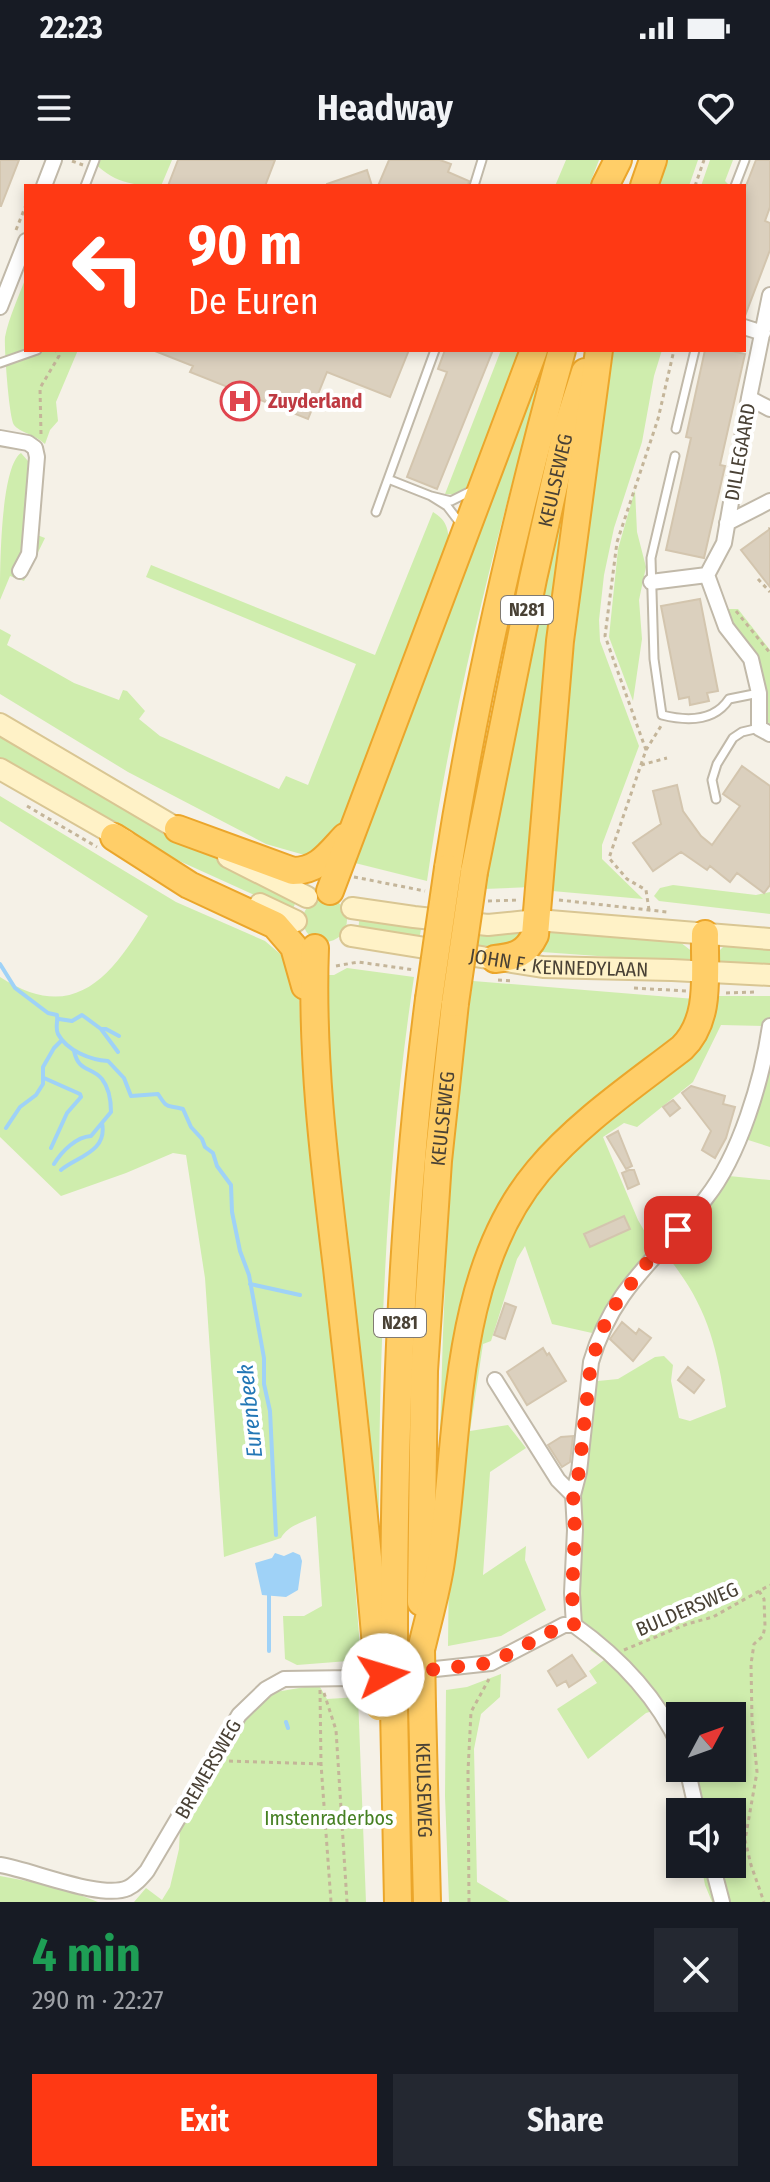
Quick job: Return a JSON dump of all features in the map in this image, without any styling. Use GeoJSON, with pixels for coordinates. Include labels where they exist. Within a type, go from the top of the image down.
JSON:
{"type":"FeatureCollection","features":[{"type":"Feature","properties":{"kind":"highway"},"geometry":{"type":"LineString","coordinates":[[606,184],[620,160]]}},
{"type":"Feature","properties":{"kind":"highway"},"geometry":{"type":"LineString","coordinates":[[614,184],[620,160]]}},
{"type":"Feature","properties":{"kind":"highway"},"geometry":{"type":"LineString","coordinates":[[645,184],[653,160]]}},
{"type":"Feature","properties":{"kind":"highway"},"geometry":{"type":"LineString","coordinates":[[324,887],[354,827],[533,352]]}},
{"type":"Feature","properties":{"kind":"highway","name":"KEULSEWEG"},"geometry":{"type":"LineString","coordinates":[[427,1902],[421,1650],[424,1371],[438,1161],[448,868],[473,718],[501,588],[561,352]]}},
{"type":"Feature","properties":{"kind":"highway","name":"KEULSEWEG"},"geometry":{"type":"LineString","coordinates":[[398,1902],[394,1747],[386,1707],[385,1648],[404,1258],[414,1130],[474,872],[567,428],[591,352]]}},
{"type":"Feature","properties":{"kind":"highway","name":"N281"},"geometry":{"type":"LineString","coordinates":[[495,959],[510,958],[523,952],[533,940],[560,641],[599,352]]}},
{"type":"Feature","properties":{"kind":"highway"},"geometry":{"type":"LineString","coordinates":[[178,829],[281,867],[304,871],[317,866],[354,827]]}},
{"type":"Feature","properties":{"kind":"highway","name":"N281"},"geometry":{"type":"LineString","coordinates":[[114,837],[189,885],[275,925],[294,947],[312,1008]]}},
{"type":"Feature","properties":{"kind":"highway","name":"N281"},"geometry":{"type":"LineString","coordinates":[[421,1650],[441,1563],[471,1329],[490,1252],[519,1198],[550,1158],[595,1117],[689,1042],[701,1019],[705,934]]}},
{"type":"Feature","properties":{"kind":"highway","name":"N281"},"geometry":{"type":"LineString","coordinates":[[315,948],[312,1008],[318,1099],[360,1470],[385,1648]]}},
{"type":"Feature","properties":{"kind":"street"},"geometry":{"type":"LineString","coordinates":[[45,184],[54,160]]}},
{"type":"Feature","properties":{"kind":"street"},"geometry":{"type":"LineString","coordinates":[[0,307],[21,236]]}},
{"type":"Feature","properties":{"kind":"street","name":"DILLEGAARD"},"geometry":{"type":"LineString","coordinates":[[707,575],[724,543],[769,304]]}},
{"type":"Feature","properties":{"kind":"street"},"geometry":{"type":"LineString","coordinates":[[746,328],[763,333]]}},
{"type":"Feature","properties":{"kind":"street"},"geometry":{"type":"LineString","coordinates":[[749,398],[770,409]]}},
{"type":"Feature","properties":{"kind":"street"},"geometry":{"type":"LineString","coordinates":[[0,438],[28,443],[35,448],[37,457],[29,554],[20,571]]}},
{"type":"Feature","properties":{"kind":"street","name":"DILLEGAARD"},"geometry":{"type":"LineString","coordinates":[[727,523],[770,501]]}},
{"type":"Feature","properties":{"kind":"street"},"geometry":{"type":"LineString","coordinates":[[651,582],[707,575],[726,627],[751,659],[764,731]]}},
{"type":"Feature","properties":{"kind":"street"},"geometry":{"type":"LineString","coordinates":[[0,724],[178,829],[324,887],[344,897],[352,908],[355,926],[351,936],[334,949],[315,948],[301,937],[296,921],[298,908],[324,887]]}},
{"type":"Feature","properties":{"kind":"street"},"geometry":{"type":"LineString","coordinates":[[0,769],[114,837],[144,848],[296,921]]}},
{"type":"Feature","properties":{"kind":"street","name":"JOHN F. KENNEDYLAAN"},"geometry":{"type":"LineString","coordinates":[[352,908],[488,925],[538,910],[705,934],[770,939]]}},
{"type":"Feature","properties":{"kind":"street","name":"JOHN F. KENNEDYLAAN"},"geometry":{"type":"LineString","coordinates":[[351,936],[543,967],[704,982],[766,983]]}},
{"type":"Feature","properties":{"kind":"street"},"geometry":{"type":"LineString","coordinates":[[666,1722],[613,1655],[574,1625],[573,1495],[579,1472],[591,1362],[609,1313],[649,1260],[708,1196],[751,1107],[770,1026]]}},
{"type":"Feature","properties":{"kind":"street"},"geometry":{"type":"LineString","coordinates":[[495,1380],[558,1480],[573,1495]]}},
{"type":"Feature","properties":{"kind":"street","name":"BREMERSWEG"},"geometry":{"type":"LineString","coordinates":[[0,1865],[21,1868],[95,1890],[127,1889],[147,1871],[239,1715],[266,1689],[284,1679],[352,1678],[491,1663],[564,1625],[574,1625]]}},
{"type":"Feature","properties":{"kind":"street"},"geometry":{"type":"LineString","coordinates":[[716,1878],[722,1902]]}},
{"type":"Feature","properties":{"kind":"lane"},"geometry":{"type":"LineString","coordinates":[[86,184],[95,160]]}},
{"type":"Feature","properties":{"kind":"lane"},"geometry":{"type":"LineString","coordinates":[[475,184],[482,160]]}},
{"type":"Feature","properties":{"kind":"lane"},"geometry":{"type":"LineString","coordinates":[[736,184],[745,160]]}},
{"type":"Feature","properties":{"kind":"lane"},"geometry":{"type":"LineString","coordinates":[[0,363],[31,352]]}},
{"type":"Feature","properties":{"kind":"lane"},"geometry":{"type":"LineString","coordinates":[[376,512],[434,352]]}},
{"type":"Feature","properties":{"kind":"lane"},"geometry":{"type":"LineString","coordinates":[[676,429],[695,352]]}},
{"type":"Feature","properties":{"kind":"lane"},"geometry":{"type":"LineString","coordinates":[[675,456],[651,558],[654,659],[662,715],[682,720],[705,717],[724,707],[729,699],[759,693]]}},
{"type":"Feature","properties":{"kind":"lane"},"geometry":{"type":"LineString","coordinates":[[388,479],[451,501],[466,496],[485,480]]}},
{"type":"Feature","properties":{"kind":"lane"},"geometry":{"type":"LineString","coordinates":[[431,496],[460,519],[462,539]]}},
{"type":"Feature","properties":{"kind":"lane"},"geometry":{"type":"LineString","coordinates":[[716,799],[712,780],[717,764],[733,738],[742,732],[764,731]]}},
{"type":"Feature","properties":{"kind":"path"},"geometry":{"type":"LineString","coordinates":[[696,184],[704,160]]}},
{"type":"Feature","properties":{"kind":"path"},"geometry":{"type":"LineString","coordinates":[[72,161],[83,165]]}},
{"type":"Feature","properties":{"kind":"path"},"geometry":{"type":"LineString","coordinates":[[35,448],[41,436],[40,388],[59,356],[57,352]]}},
{"type":"Feature","properties":{"kind":"path"},"geometry":{"type":"LineString","coordinates":[[646,750],[605,636],[617,542],[658,419],[674,352]]}},
{"type":"Feature","properties":{"kind":"path"},"geometry":{"type":"LineString","coordinates":[[758,579],[770,592]]}},
{"type":"Feature","properties":{"kind":"path"},"geometry":{"type":"LineString","coordinates":[[729,601],[770,653]]}},
{"type":"Feature","properties":{"kind":"path"},"geometry":{"type":"LineString","coordinates":[[649,910],[646,890],[627,879],[609,858],[646,750],[657,730],[671,717]]}},
{"type":"Feature","properties":{"kind":"path"},"geometry":{"type":"LineString","coordinates":[[641,765],[667,758]]}},
{"type":"Feature","properties":{"kind":"path"},"geometry":{"type":"LineString","coordinates":[[324,887],[369,882],[432,892]]}},
{"type":"Feature","properties":{"kind":"path"},"geometry":{"type":"LineString","coordinates":[[487,901],[538,910],[649,910],[675,913]]}},
{"type":"Feature","properties":{"kind":"path"},"geometry":{"type":"LineString","coordinates":[[704,982],[766,983]]}},
{"type":"Feature","properties":{"kind":"path","name":"BULDERSWEG"},"geometry":{"type":"LineString","coordinates":[[613,1655],[687,1624],[713,1617],[770,1585]]}},
{"type":"Feature","properties":{"kind":"path"},"geometry":{"type":"LineString","coordinates":[[759,1591],[764,1599],[765,1626],[763,1636],[754,1644],[751,1664],[757,1772],[745,1829],[747,1854],[764,1902]]}},
{"type":"Feature","properties":{"kind":"path"},"geometry":{"type":"LineString","coordinates":[[469,1902],[471,1712],[485,1690],[491,1663]]}},
{"type":"Feature","properties":{"kind":"path"},"geometry":{"type":"LineString","coordinates":[[320,1678],[321,1764],[331,1902]]}},
{"type":"Feature","properties":{"kind":"path"},"geometry":{"type":"LineString","coordinates":[[320,1678],[336,1730],[347,1902]]}},
{"type":"Feature","properties":{"kind":"path"},"geometry":{"type":"LineString","coordinates":[[213,1760],[321,1764]]}},
{"type":"Feature","properties":{"kind":"green space"},"geometry":{"type":"Polygon","coordinates":[[[92,160],[172,160],[162,184],[123,181],[92,160]]]}},
{"type":"Feature","properties":{"kind":"green space"},"geometry":{"type":"Polygon","coordinates":[[[566,160],[599,160],[590,184],[556,184],[566,160]]]}},
{"type":"Feature","properties":{"kind":"green space"},"geometry":{"type":"Polygon","coordinates":[[[660,160],[698,160],[690,184],[653,184],[660,160]]]}},
{"type":"Feature","properties":{"kind":"green space"},"geometry":{"type":"Polygon","coordinates":[[[710,160],[733,160],[725,181],[728,184],[702,184],[710,160]]]}},
{"type":"Feature","properties":{"kind":"green space"},"geometry":{"type":"Polygon","coordinates":[[[24,282],[24,352],[77,352],[56,402],[58,421],[50,430],[45,444],[20,430],[12,420],[5,337],[24,282]]]}},
{"type":"Feature","properties":{"kind":"green space"},"geometry":{"type":"Polygon","coordinates":[[[500,352],[523,352],[471,483],[458,495],[445,494],[500,352]]]}},
{"type":"Feature","properties":{"kind":"green space"},"geometry":{"type":"Polygon","coordinates":[[[537,352],[548,352],[479,614],[437,814],[427,881],[347,861],[537,352]]]}},
{"type":"Feature","properties":{"kind":"green space"},"geometry":{"type":"Polygon","coordinates":[[[614,352],[661,352],[642,442],[614,528],[599,620],[600,641],[639,746],[602,845],[602,859],[643,899],[552,891],[550,870],[590,501],[614,352]]]}},
{"type":"Feature","properties":{"kind":"green space"},"geometry":{"type":"Polygon","coordinates":[[[581,410],[559,538],[532,887],[484,889],[514,714],[581,410]]]}},
{"type":"Feature","properties":{"kind":"green space"},"geometry":{"type":"Polygon","coordinates":[[[21,453],[28,461],[24,530],[45,538],[24,581],[10,576],[0,600],[5,498],[14,462],[21,453]]]}},
{"type":"Feature","properties":{"kind":"green space"},"geometry":{"type":"Polygon","coordinates":[[[635,490],[637,532],[646,567],[639,600],[642,639],[633,701],[609,637],[618,549],[635,490]]]}},
{"type":"Feature","properties":{"kind":"green space"},"geometry":{"type":"Polygon","coordinates":[[[433,512],[446,524],[449,542],[342,820],[325,850],[315,858],[266,844],[128,772],[0,694],[0,629],[11,635],[7,645],[74,683],[119,700],[123,690],[127,691],[145,711],[139,719],[160,736],[279,789],[286,776],[308,785],[356,664],[146,577],[151,565],[375,655],[433,512]]]}},
{"type":"Feature","properties":{"kind":"green space"},"geometry":{"type":"Polygon","coordinates":[[[726,609],[738,609],[770,650],[770,724],[765,720],[737,631],[726,609]]]}},
{"type":"Feature","properties":{"kind":"green space"},"geometry":{"type":"Polygon","coordinates":[[[0,732],[297,898],[292,912],[164,854],[0,757],[0,732]]]}},
{"type":"Feature","properties":{"kind":"green space"},"geometry":{"type":"Polygon","coordinates":[[[0,796],[176,902],[265,941],[292,964],[299,986],[301,1055],[314,1183],[339,1379],[361,1660],[297,1665],[285,1659],[283,1616],[304,1616],[322,1606],[316,1516],[292,1527],[281,1538],[224,1557],[205,1278],[186,1155],[173,1153],[61,1196],[0,1137],[0,977],[26,991],[49,996],[70,995],[104,975],[120,958],[148,916],[0,821],[0,796]]]}},
{"type":"Feature","properties":{"kind":"green space"},"geometry":{"type":"Polygon","coordinates":[[[673,885],[756,895],[770,892],[770,914],[659,901],[654,896],[660,888],[673,885]]]}},
{"type":"Feature","properties":{"kind":"green space"},"geometry":{"type":"Polygon","coordinates":[[[325,898],[341,904],[347,920],[341,936],[325,942],[309,936],[303,920],[309,904],[325,898]]]}},
{"type":"Feature","properties":{"kind":"green space"},"geometry":{"type":"Polygon","coordinates":[[[360,914],[422,923],[419,941],[358,931],[360,914]]]}},
{"type":"Feature","properties":{"kind":"green space"},"geometry":{"type":"Polygon","coordinates":[[[528,925],[512,950],[477,948],[480,928],[528,925]]]}},
{"type":"Feature","properties":{"kind":"green space"},"geometry":{"type":"Polygon","coordinates":[[[544,928],[680,942],[694,953],[693,958],[681,962],[542,952],[544,928]]]}},
{"type":"Feature","properties":{"kind":"green space"},"geometry":{"type":"Polygon","coordinates":[[[725,945],[765,948],[770,951],[770,965],[721,965],[716,960],[716,954],[725,945]]]}},
{"type":"Feature","properties":{"kind":"green space"},"geometry":{"type":"Polygon","coordinates":[[[347,968],[414,977],[396,1122],[385,1268],[379,1560],[357,1407],[321,975],[334,975],[347,968]]]}},
{"type":"Feature","properties":{"kind":"green space"},"geometry":{"type":"Polygon","coordinates":[[[473,981],[695,999],[686,1029],[497,1223],[437,1541],[450,1190],[473,981]]]}},
{"type":"Feature","properties":{"kind":"green space"},"geometry":{"type":"Polygon","coordinates":[[[711,996],[770,996],[770,1026],[721,1025],[693,1082],[637,1127],[624,1123],[603,1137],[638,1220],[653,1246],[619,1287],[592,1333],[552,1324],[525,1246],[517,1259],[491,1341],[483,1344],[470,1431],[508,1425],[526,1448],[490,1472],[483,1575],[526,1546],[525,1560],[546,1610],[501,1636],[448,1646],[449,1562],[476,1340],[496,1262],[544,1176],[603,1119],[711,996]]]}},
{"type":"Feature","properties":{"kind":"green space"},"geometry":{"type":"Polygon","coordinates":[[[770,1060],[770,1147],[745,1139],[770,1060]]]}},
{"type":"Feature","properties":{"kind":"green space"},"geometry":{"type":"Polygon","coordinates":[[[725,1173],[770,1180],[770,1902],[712,1902],[704,1878],[746,1878],[746,1798],[688,1798],[685,1782],[746,1782],[746,1702],[666,1702],[666,1733],[653,1711],[646,1713],[588,1759],[557,1709],[597,1683],[589,1671],[604,1660],[590,1650],[598,1638],[582,1624],[577,1612],[581,1458],[588,1382],[618,1379],[655,1357],[664,1356],[673,1365],[671,1381],[679,1418],[690,1421],[726,1407],[707,1323],[689,1287],[662,1250],[725,1173]]]}},
{"type":"Feature","properties":{"kind":"green space"},"geometry":{"type":"Polygon","coordinates":[[[501,1674],[500,1697],[481,1714],[474,1749],[477,1882],[510,1902],[449,1902],[445,1796],[446,1690],[467,1687],[501,1674]]]}},
{"type":"Feature","properties":{"kind":"green space","name":"Imstenraderbos"},"geometry":{"type":"Polygon","coordinates":[[[320,1687],[327,1699],[358,1697],[366,1902],[134,1902],[146,1888],[162,1900],[170,1887],[179,1849],[180,1828],[238,1724],[270,1693],[320,1687]]]}},
{"type":"Feature","properties":{"kind":"green space"},"geometry":{"type":"Polygon","coordinates":[[[0,1876],[59,1887],[98,1902],[0,1902],[0,1876]]]}},
{"type":"Feature","properties":{"kind":"water"},"geometry":{"type":"Polygon","coordinates":[[[293,1552],[300,1555],[302,1561],[298,1590],[286,1597],[262,1595],[255,1563],[272,1558],[275,1553],[284,1556],[293,1552]]]}},
{"type":"Feature","properties":{"kind":"building"},"geometry":{"type":"Polygon","coordinates":[[[0,160],[19,160],[1,206],[0,206],[0,160]]]}},
{"type":"Feature","properties":{"kind":"building"},"geometry":{"type":"Polygon","coordinates":[[[178,160],[275,160],[266,184],[169,184],[178,160]]]}},
{"type":"Feature","properties":{"kind":"building"},"geometry":{"type":"Polygon","coordinates":[[[389,160],[440,160],[451,164],[448,172],[469,181],[468,184],[379,184],[389,160]]]}},
{"type":"Feature","properties":{"kind":"building"},"geometry":{"type":"Polygon","coordinates":[[[756,160],[770,160],[770,207],[765,221],[770,223],[770,250],[746,313],[746,186],[756,160]]]}},
{"type":"Feature","properties":{"kind":"building"},"geometry":{"type":"Polygon","coordinates":[[[367,170],[371,184],[327,184],[367,170]]]}},
{"type":"Feature","properties":{"kind":"building"},"geometry":{"type":"Polygon","coordinates":[[[158,352],[408,352],[390,397],[327,372],[308,419],[190,372],[193,366],[158,352]]]}},
{"type":"Feature","properties":{"kind":"building"},"geometry":{"type":"Polygon","coordinates":[[[444,352],[492,352],[437,489],[407,477],[447,372],[438,369],[444,352]]]}},
{"type":"Feature","properties":{"kind":"building"},"geometry":{"type":"Polygon","coordinates":[[[705,352],[745,354],[720,465],[725,466],[704,558],[666,550],[691,438],[686,437],[705,352]]]}},
{"type":"Feature","properties":{"kind":"building"},"geometry":{"type":"Polygon","coordinates":[[[770,529],[770,587],[741,550],[770,529]]]}},
{"type":"Feature","properties":{"kind":"building"},"geometry":{"type":"Polygon","coordinates":[[[700,599],[718,691],[707,693],[709,701],[690,705],[689,697],[679,699],[661,606],[700,599]]]}},
{"type":"Feature","properties":{"kind":"building"},"geometry":{"type":"Polygon","coordinates":[[[742,766],[770,786],[770,885],[764,893],[737,873],[730,882],[710,866],[707,870],[681,852],[653,871],[633,843],[661,824],[653,791],[677,785],[683,811],[701,836],[712,845],[740,806],[723,794],[742,766]]]}},
{"type":"Feature","properties":{"kind":"building"},"geometry":{"type":"Polygon","coordinates":[[[691,1086],[725,1096],[723,1104],[735,1107],[726,1138],[715,1158],[702,1150],[711,1131],[682,1093],[691,1086]]]}},
{"type":"Feature","properties":{"kind":"building"},"geometry":{"type":"Polygon","coordinates":[[[673,1100],[680,1108],[670,1116],[663,1107],[673,1100]]]}},
{"type":"Feature","properties":{"kind":"building"},"geometry":{"type":"Polygon","coordinates":[[[618,1131],[632,1166],[626,1169],[607,1137],[618,1131]]]}},
{"type":"Feature","properties":{"kind":"building"},"geometry":{"type":"Polygon","coordinates":[[[634,1170],[639,1184],[628,1189],[622,1173],[634,1170]]]}},
{"type":"Feature","properties":{"kind":"building"},"geometry":{"type":"Polygon","coordinates":[[[624,1216],[630,1229],[590,1247],[584,1234],[624,1216]]]}},
{"type":"Feature","properties":{"kind":"building"},"geometry":{"type":"Polygon","coordinates":[[[505,1303],[516,1307],[505,1339],[494,1335],[505,1303]]]}},
{"type":"Feature","properties":{"kind":"building"},"geometry":{"type":"Polygon","coordinates":[[[622,1322],[636,1334],[639,1329],[651,1338],[633,1361],[610,1339],[622,1322]]]}},
{"type":"Feature","properties":{"kind":"building"},"geometry":{"type":"Polygon","coordinates":[[[543,1348],[566,1381],[527,1405],[507,1372],[543,1348]]]}},
{"type":"Feature","properties":{"kind":"building"},"geometry":{"type":"Polygon","coordinates":[[[688,1367],[704,1380],[694,1393],[678,1380],[688,1367]]]}},
{"type":"Feature","properties":{"kind":"building"},"geometry":{"type":"Polygon","coordinates":[[[573,1436],[570,1462],[562,1467],[548,1445],[561,1437],[573,1436]]]}},
{"type":"Feature","properties":{"kind":"building"},"geometry":{"type":"Polygon","coordinates":[[[572,1655],[586,1676],[569,1687],[566,1681],[557,1686],[548,1671],[572,1655]]]}},
{"type":"Feature","properties":{"kind":"waterway","name":"Eurenbeek"},"geometry":{"type":"LineString","coordinates":[[0,964],[15,988],[48,1013],[57,1015],[57,1032],[62,1040],[73,1050],[108,1061],[124,1078],[131,1096],[158,1094],[166,1105],[183,1109],[191,1127],[213,1153],[217,1166],[231,1185],[232,1212],[240,1251],[249,1275],[264,1358],[264,1384],[270,1411],[276,1535]]}},
{"type":"Feature","properties":{"kind":"waterway"},"geometry":{"type":"LineString","coordinates":[[59,1019],[72,1021],[82,1015],[101,1029],[119,1036]]}},
{"type":"Feature","properties":{"kind":"waterway"},"geometry":{"type":"LineString","coordinates":[[101,1029],[118,1052]]}},
{"type":"Feature","properties":{"kind":"waterway"},"geometry":{"type":"LineString","coordinates":[[6,1128],[20,1107],[36,1095],[43,1084],[43,1067],[62,1040]]}},
{"type":"Feature","properties":{"kind":"waterway"},"geometry":{"type":"LineString","coordinates":[[54,1164],[70,1146],[91,1136],[111,1112],[104,1083],[98,1075],[79,1063],[74,1051]]}},
{"type":"Feature","properties":{"kind":"waterway"},"geometry":{"type":"LineString","coordinates":[[44,1078],[81,1097],[67,1113],[51,1148]]}},
{"type":"Feature","properties":{"kind":"waterway"},"geometry":{"type":"LineString","coordinates":[[61,1170],[96,1147],[103,1133],[102,1123]]}},
{"type":"Feature","properties":{"kind":"waterway","name":"Eurenbeek"},"geometry":{"type":"LineString","coordinates":[[250,1284],[300,1295]]}},
{"type":"Feature","properties":{"kind":"waterway","name":"Eurenbeek"},"geometry":{"type":"LineString","coordinates":[[269,1594],[269,1651]]}},
{"type":"Feature","properties":{"kind":"waterway","name":"Eurenbeek"},"geometry":{"type":"LineString","coordinates":[[286,1722],[288,1728]]}},
{"type":"Feature","properties":{"kind":"place","name":"Zuyderland"},"geometry":{"type":"Point","coordinates":[240,401]}},
{"type":"Feature","properties":{"kind":"route"},"geometry":{"type":"LineString","coordinates":[[383,1675],[491,1663],[564,1625],[574,1625],[573,1495],[579,1472],[591,1362],[609,1313],[649,1260],[678,1230]]}}]}
